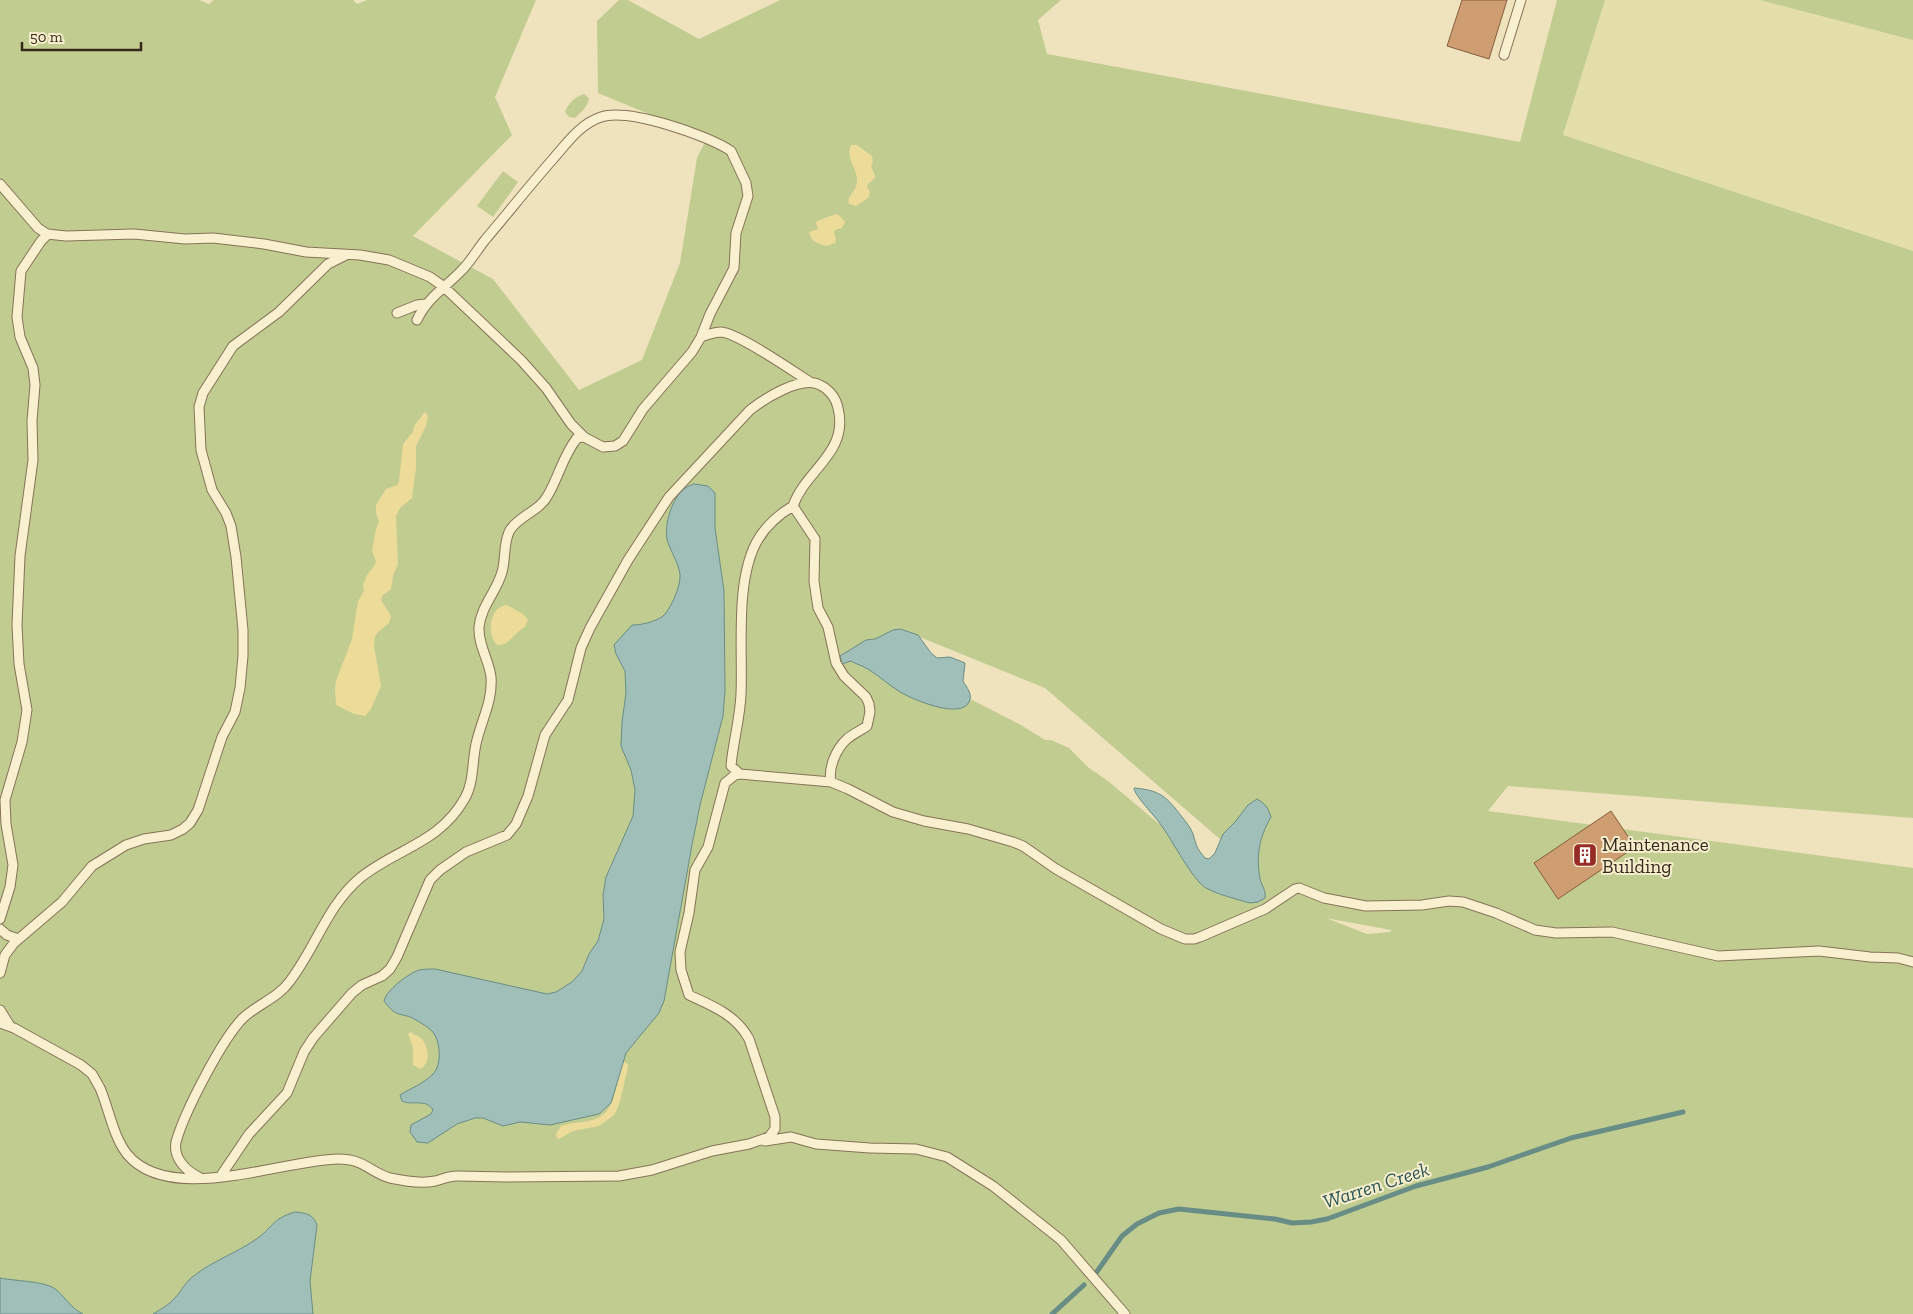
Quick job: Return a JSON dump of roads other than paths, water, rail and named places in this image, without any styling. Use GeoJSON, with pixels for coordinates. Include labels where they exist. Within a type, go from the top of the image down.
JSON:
{"type":"FeatureCollection","features":[{"type":"Feature","properties":{"kind":"lane"},"geometry":{"type":"LineString","coordinates":[[1504,54],[1521,0]]}},
{"type":"Feature","properties":{"kind":"lane"},"geometry":{"type":"LineString","coordinates":[[0,184],[38,228],[50,234],[66,236],[134,234],[185,239],[213,238],[264,244],[306,252],[349,254],[389,260],[432,279],[444,288],[521,360],[546,388],[571,424],[584,437],[603,447],[615,446],[623,441],[643,409],[685,361],[701,337],[710,314],[734,268],[736,233],[748,196],[746,183],[731,151],[669,124],[619,116],[608,116],[586,124],[527,189],[462,270],[444,288],[426,304],[417,320]]}},
{"type":"Feature","properties":{"kind":"lane"},"geometry":{"type":"LineString","coordinates":[[38,228],[41,242]]}},
{"type":"Feature","properties":{"kind":"lane"},"geometry":{"type":"LineString","coordinates":[[0,919],[10,888],[13,865],[6,824],[5,800],[22,742],[26,710],[19,664],[17,625],[20,556],[33,460],[32,421],[35,385],[33,368],[20,337],[17,317],[21,271],[41,242],[50,234]]}},
{"type":"Feature","properties":{"kind":"lane"},"geometry":{"type":"LineString","coordinates":[[0,973],[7,951],[18,939],[62,902],[83,875],[97,862],[131,843],[179,831],[190,823],[198,810],[222,737],[235,712],[240,688],[243,656],[241,612],[231,526],[226,513],[212,490],[201,450],[199,429],[200,402],[203,393],[233,346],[279,312],[328,264],[349,254]]}},
{"type":"Feature","properties":{"kind":"lane"},"geometry":{"type":"LineString","coordinates":[[432,279],[455,276]]}},
{"type":"Feature","properties":{"kind":"lane"},"geometry":{"type":"LineString","coordinates":[[398,313],[417,305],[426,304]]}},
{"type":"Feature","properties":{"kind":"lane"},"geometry":{"type":"LineString","coordinates":[[701,337],[717,332],[727,333],[745,342],[810,382],[827,389],[838,404],[840,415],[840,430],[837,442],[829,455],[806,483],[793,506],[778,518],[760,537],[751,554],[747,570],[741,621],[741,696],[731,766],[727,781],[722,789],[708,848],[695,870],[689,913],[680,952],[681,970],[689,996],[732,1016],[743,1028],[749,1039],[775,1120],[775,1129],[769,1138],[755,1142]]}},
{"type":"Feature","properties":{"kind":"lane"},"geometry":{"type":"LineString","coordinates":[[220,1177],[249,1134],[287,1093],[304,1052],[313,1038],[352,993],[362,985],[382,976],[390,969],[398,957],[430,880],[440,870],[466,852],[507,835],[516,824],[528,796],[545,735],[568,700],[584,639],[628,560],[670,497],[750,410],[760,402],[786,388],[810,382]]}},
{"type":"Feature","properties":{"kind":"lane"},"geometry":{"type":"LineString","coordinates":[[201,1178],[188,1171],[183,1165],[177,1155],[176,1142],[193,1101],[233,1029],[246,1016],[277,995],[290,981],[323,924],[348,890],[378,866],[422,843],[442,828],[466,797],[471,783],[476,744],[491,693],[490,672],[481,644],[479,626],[488,600],[502,573],[507,537],[509,531],[518,522],[535,510],[547,497],[570,447],[577,438],[584,437]]}},
{"type":"Feature","properties":{"kind":"lane"},"geometry":{"type":"LineString","coordinates":[[793,506],[815,539],[815,590],[818,608],[828,627],[836,663],[844,676],[866,697],[870,712],[866,726],[846,740],[838,751],[830,769],[831,782]]}},
{"type":"Feature","properties":{"kind":"lane"},"geometry":{"type":"LineString","coordinates":[[731,766],[740,774]]}},
{"type":"Feature","properties":{"kind":"lane"},"geometry":{"type":"LineString","coordinates":[[727,781],[734,775],[740,774],[831,782],[893,812],[924,821],[968,828],[1023,846],[1039,858],[1161,929],[1185,938],[1194,939],[1200,937],[1256,914],[1299,888],[1324,898],[1366,906],[1422,905],[1449,901],[1463,902],[1496,913],[1535,930],[1556,933],[1577,931],[1612,932],[1718,956],[1819,951],[1898,958],[1913,962]]}},
{"type":"Feature","properties":{"kind":"lane"},"geometry":{"type":"LineString","coordinates":[[0,928],[7,935],[18,939]]}},
{"type":"Feature","properties":{"kind":"lane"},"geometry":{"type":"LineString","coordinates":[[0,948],[3,960]]}},
{"type":"Feature","properties":{"kind":"lane"},"geometry":{"type":"LineString","coordinates":[[0,1010],[10,1026]]}},
{"type":"Feature","properties":{"kind":"lane"},"geometry":{"type":"LineString","coordinates":[[0,1023],[10,1026],[70,1058],[92,1074],[100,1088],[123,1148],[142,1168],[161,1175],[183,1178],[220,1177],[321,1160],[339,1159],[361,1162],[388,1177],[414,1182],[435,1181],[449,1176],[619,1176],[652,1170],[712,1151],[791,1137]]}},
{"type":"Feature","properties":{"kind":"lane"},"geometry":{"type":"LineString","coordinates":[[775,1120],[784,1132],[791,1137],[816,1144],[916,1148],[947,1157],[963,1165],[993,1186],[1060,1240],[1126,1314]]}},
{"type":"Feature","properties":{"kind":"water"},"geometry":{"type":"Polygon","coordinates":[[[694,484],[708,486],[715,493],[715,528],[724,591],[725,691],[723,716],[700,805],[664,1001],[659,1013],[626,1053],[611,1103],[599,1114],[550,1125],[520,1122],[503,1126],[483,1118],[475,1118],[457,1124],[428,1143],[417,1142],[410,1132],[411,1125],[431,1114],[433,1110],[427,1104],[402,1101],[400,1095],[433,1074],[438,1065],[439,1047],[435,1035],[429,1028],[411,1017],[396,1013],[389,1007],[384,1001],[389,992],[414,972],[435,969],[547,994],[556,992],[572,982],[582,971],[589,954],[598,941],[604,919],[603,895],[606,877],[633,816],[635,790],[631,770],[621,746],[626,693],[625,671],[616,654],[614,645],[632,625],[647,623],[662,617],[677,592],[680,575],[667,539],[668,519],[680,493],[694,484]]]}},
{"type":"Feature","properties":{"kind":"water"},"geometry":{"type":"Polygon","coordinates":[[[900,629],[918,635],[937,658],[950,657],[965,663],[963,681],[970,696],[969,702],[964,707],[946,709],[925,703],[900,692],[864,667],[851,661],[842,664],[840,656],[866,640],[875,639],[893,630],[900,629]]]}},
{"type":"Feature","properties":{"kind":"water"},"geometry":{"type":"Polygon","coordinates":[[[1134,788],[1157,793],[1167,800],[1190,827],[1197,847],[1205,858],[1209,859],[1215,853],[1223,834],[1248,805],[1257,799],[1263,803],[1271,817],[1261,840],[1258,862],[1265,898],[1258,902],[1250,903],[1216,893],[1201,884],[1161,825],[1137,795],[1134,788]]]}},
{"type":"Feature","properties":{"kind":"water"},"geometry":{"type":"Polygon","coordinates":[[[295,1212],[309,1215],[317,1225],[310,1281],[313,1314],[153,1314],[173,1300],[192,1277],[209,1265],[255,1240],[281,1218],[295,1212]]]}},
{"type":"Feature","properties":{"kind":"water"},"geometry":{"type":"Polygon","coordinates":[[[0,1278],[36,1283],[54,1288],[75,1309],[83,1314],[0,1314],[0,1278]]]}},
{"type":"Feature","properties":{"kind":"waterway","name":"Warren Creek"},"geometry":{"type":"LineString","coordinates":[[1096,1273],[1122,1236],[1137,1224],[1159,1213],[1179,1209],[1275,1219],[1292,1223],[1327,1219],[1416,1186],[1488,1167],[1571,1138],[1683,1112]]}},
{"type":"Feature","properties":{"kind":"waterway","name":"Warren Creek"},"geometry":{"type":"LineString","coordinates":[[1052,1314],[1084,1285]]}},
{"type":"Feature","properties":{"kind":"place","name":"Maintenance Building"},"geometry":{"type":"Point","coordinates":[1585,855]}}]}
